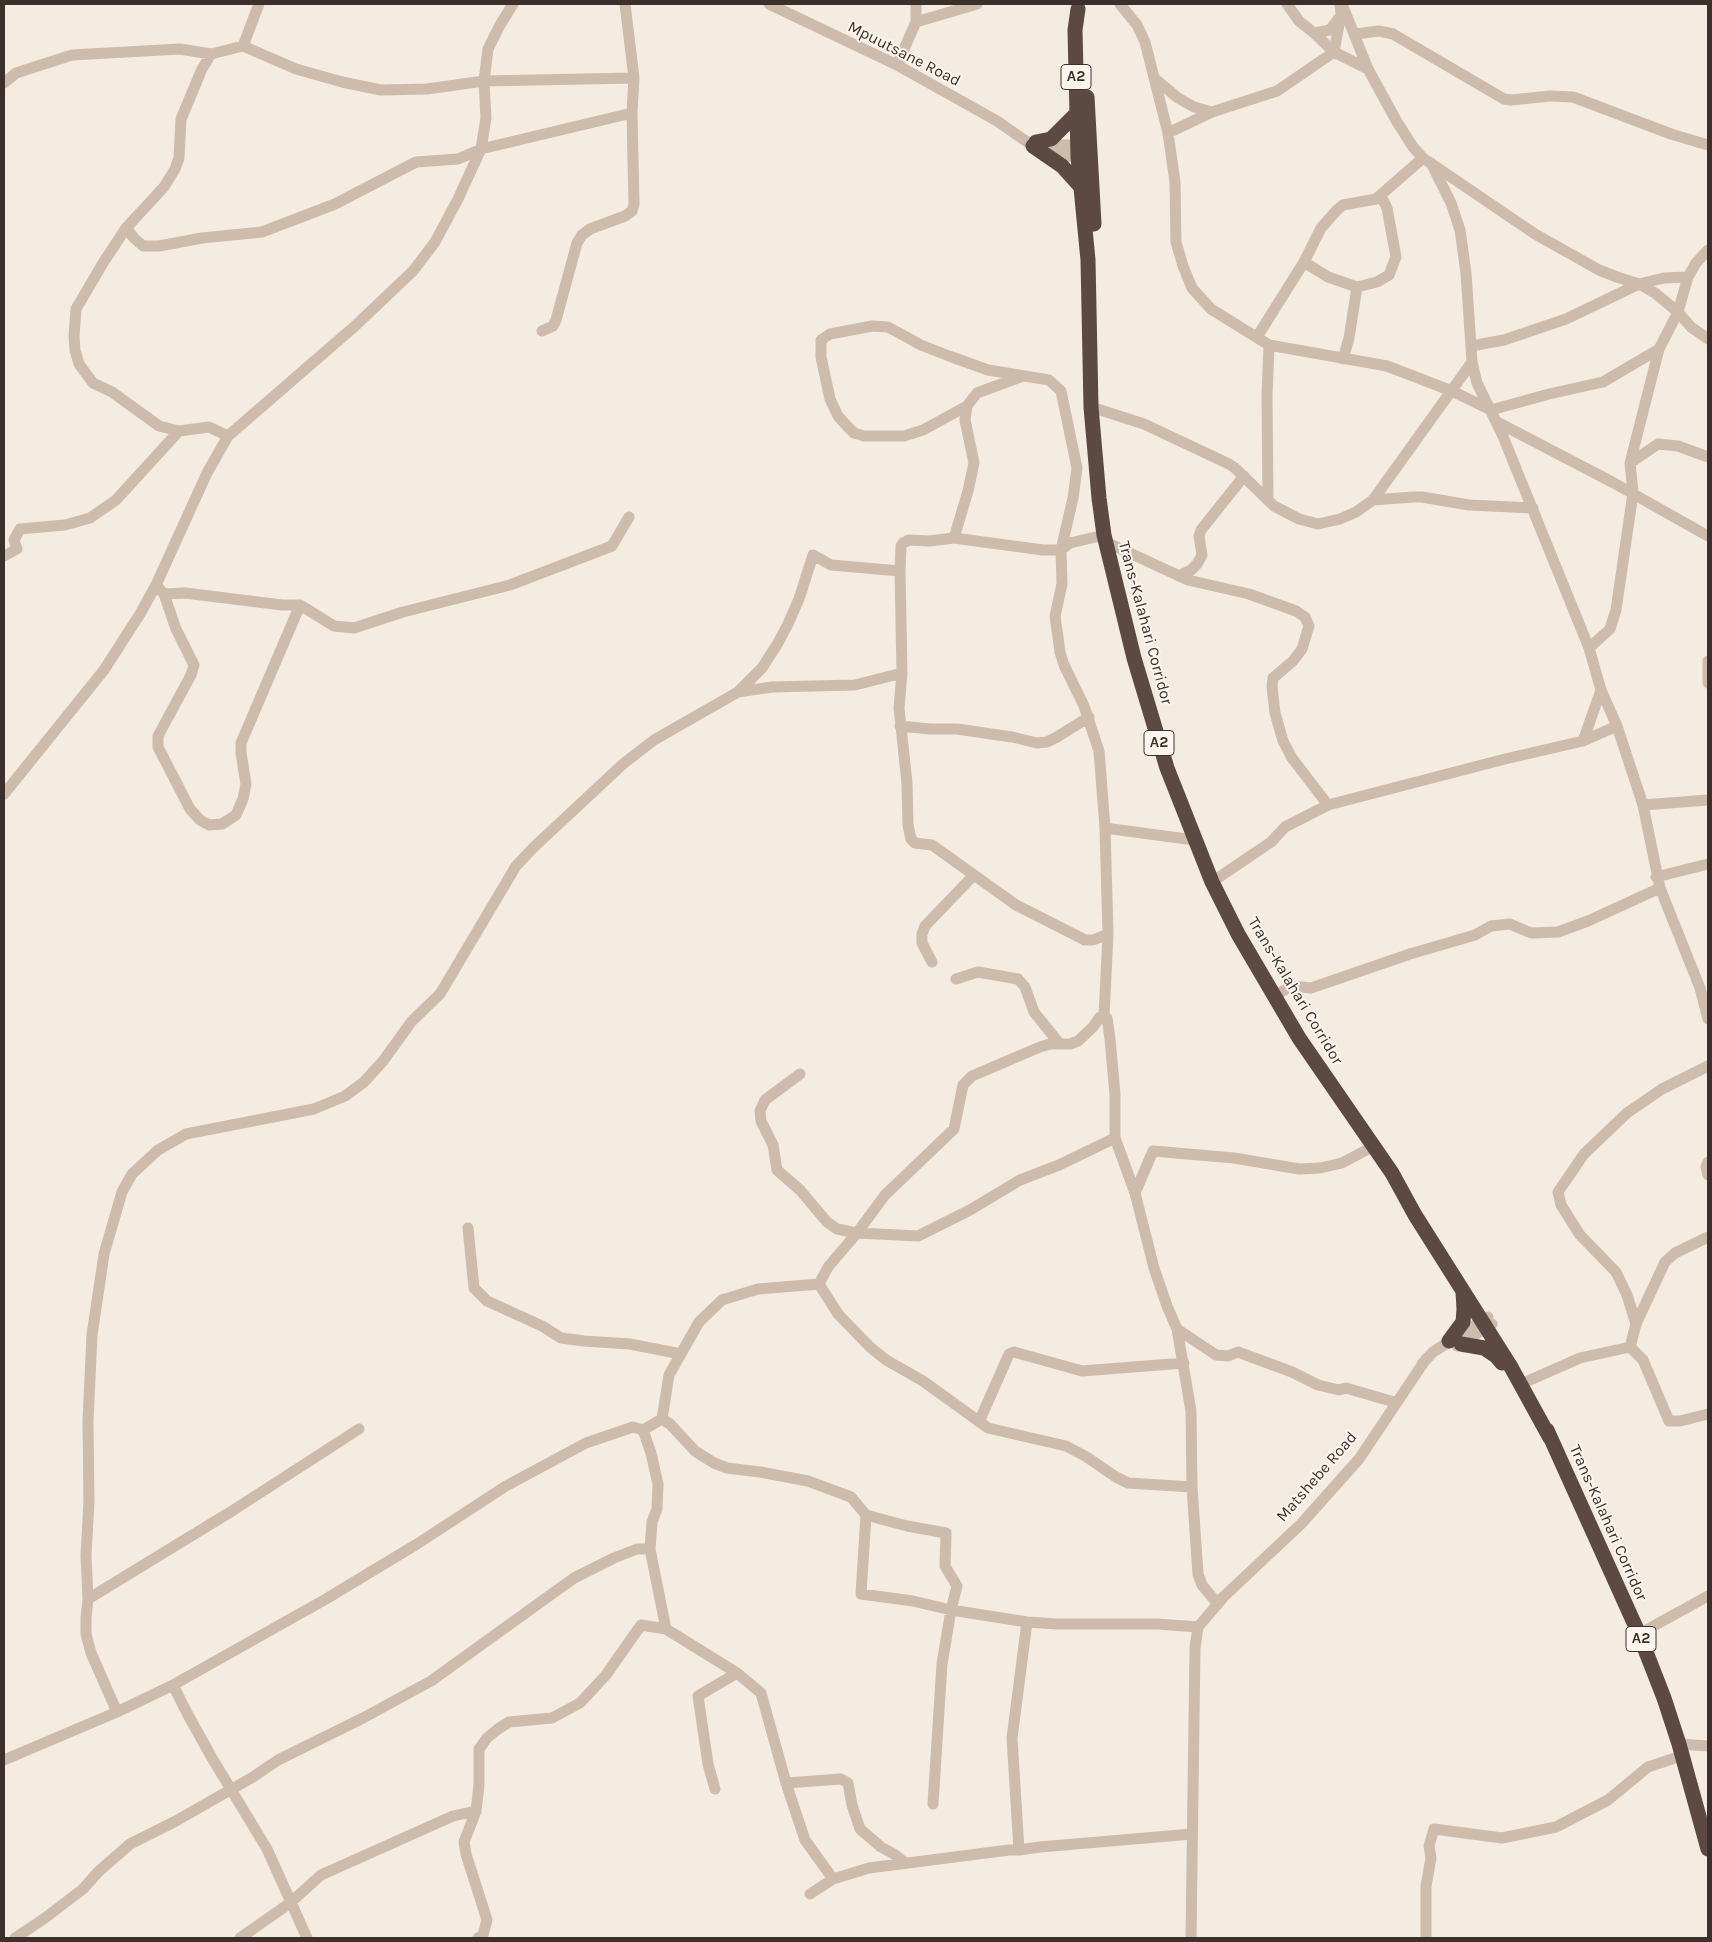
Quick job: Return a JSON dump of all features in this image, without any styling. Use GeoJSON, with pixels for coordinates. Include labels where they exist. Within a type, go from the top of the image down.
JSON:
{"type":"FeatureCollection","features":[{"type":"Feature","properties":{"kind":"highway","name":"A2"},"geometry":{"type":"LineString","coordinates":[[1078,6],[1075,30],[1078,112],[1084,151]]}},
{"type":"Feature","properties":{"kind":"highway","name":"A2"},"geometry":{"type":"LineString","coordinates":[[1078,6],[1083,29],[1084,151]]}},
{"type":"Feature","properties":{"kind":"highway"},"geometry":{"type":"LineString","coordinates":[[1030,142],[1050,139],[1078,112]]}},
{"type":"Feature","properties":{"kind":"highway"},"geometry":{"type":"LineString","coordinates":[[1030,142],[1062,166],[1080,186]]}},
{"type":"Feature","properties":{"kind":"highway","name":"Trans-Kalahari Corridor"},"geometry":{"type":"LineString","coordinates":[[1084,151],[1080,186],[1088,260],[1091,407],[1099,498],[1105,539],[1134,658],[1167,768],[1194,840],[1212,882],[1238,934],[1299,1038],[1392,1173],[1420,1210],[1524,1383],[1639,1634],[1680,1750],[1708,1849]]}},
{"type":"Feature","properties":{"kind":"highway","name":"Trans-Kalahari Corridor"},"geometry":{"type":"LineString","coordinates":[[1084,151],[1094,231],[1088,260]]}},
{"type":"Feature","properties":{"kind":"highway","name":"Trans-Kalahari Corridor"},"geometry":{"type":"LineString","coordinates":[[1392,1173],[1415,1215],[1463,1291],[1487,1322]]}},
{"type":"Feature","properties":{"kind":"highway"},"geometry":{"type":"LineString","coordinates":[[1463,1291],[1463,1322],[1455,1342],[1484,1348],[1496,1356],[1524,1383]]}},
{"type":"Feature","properties":{"kind":"street"},"geometry":{"type":"LineString","coordinates":[[243,46],[259,4]]}},
{"type":"Feature","properties":{"kind":"street"},"geometry":{"type":"LineString","coordinates":[[4,794],[104,670],[140,614],[156,585],[207,474],[228,436],[354,326],[413,271],[435,242],[458,199],[481,149],[486,118],[484,81],[488,49],[513,4]]}},
{"type":"Feature","properties":{"kind":"street"},"geometry":{"type":"LineString","coordinates":[[542,331],[553,326],[556,320],[577,243],[582,235],[590,229],[625,216],[632,211],[634,204],[632,113],[634,78],[625,4]]}},
{"type":"Feature","properties":{"kind":"street","name":"Mpuutsane Road"},"geometry":{"type":"LineString","coordinates":[[769,4],[896,65],[1030,142]]}},
{"type":"Feature","properties":{"kind":"street"},"geometry":{"type":"LineString","coordinates":[[896,65],[916,22],[916,4]]}},
{"type":"Feature","properties":{"kind":"street"},"geometry":{"type":"LineString","coordinates":[[916,22],[977,4]]}},
{"type":"Feature","properties":{"kind":"street"},"geometry":{"type":"LineString","coordinates":[[1120,4],[1137,25],[1146,42],[1168,133],[1174,182],[1176,242],[1182,266],[1192,288],[1212,309],[1257,338],[1269,345],[1386,366],[1452,391],[1491,410],[1603,382],[1659,349]]}},
{"type":"Feature","properties":{"kind":"street"},"geometry":{"type":"LineString","coordinates":[[1287,4],[1299,21],[1334,52],[1368,69]]}},
{"type":"Feature","properties":{"kind":"street"},"geometry":{"type":"LineString","coordinates":[[1168,133],[1212,112],[1277,91],[1334,52],[1341,7]]}},
{"type":"Feature","properties":{"kind":"street"},"geometry":{"type":"LineString","coordinates":[[1314,33],[1330,30],[1341,7]]}},
{"type":"Feature","properties":{"kind":"street"},"geometry":{"type":"LineString","coordinates":[[1341,7],[1355,34],[1368,69],[1397,122],[1413,146],[1427,161],[1535,234],[1599,270],[1639,284],[1655,293],[1708,339]]}},
{"type":"Feature","properties":{"kind":"street"},"geometry":{"type":"LineString","coordinates":[[1355,34],[1379,31],[1393,34],[1504,98],[1511,100],[1550,96],[1573,97],[1671,134],[1708,145]]}},
{"type":"Feature","properties":{"kind":"street"},"geometry":{"type":"LineString","coordinates":[[4,83],[16,73],[72,55],[180,49],[211,54],[243,46],[296,69],[342,82],[381,90],[427,89],[484,81],[634,78]]}},
{"type":"Feature","properties":{"kind":"street"},"geometry":{"type":"LineString","coordinates":[[211,54],[198,78],[181,120],[179,158],[175,169],[164,186],[126,228],[102,263],[76,309],[75,350],[79,364],[93,383],[112,392],[159,426],[179,431],[209,427],[228,436]]}},
{"type":"Feature","properties":{"kind":"street"},"geometry":{"type":"LineString","coordinates":[[1154,78],[1178,98],[1194,107],[1212,112]]}},
{"type":"Feature","properties":{"kind":"street"},"geometry":{"type":"LineString","coordinates":[[126,228],[143,246],[159,246],[202,238],[262,232],[335,204],[416,162],[458,159],[481,149],[632,113]]}},
{"type":"Feature","properties":{"kind":"street"},"geometry":{"type":"LineString","coordinates":[[1030,142],[1084,151]]}},
{"type":"Feature","properties":{"kind":"street"},"geometry":{"type":"LineString","coordinates":[[1257,338],[1304,262],[1321,228],[1337,210],[1344,205],[1371,202],[1382,196],[1427,161]]}},
{"type":"Feature","properties":{"kind":"street"},"geometry":{"type":"LineString","coordinates":[[1427,161],[1451,203],[1460,230],[1466,273],[1472,362],[1477,383],[1497,422],[1589,648],[1601,690],[1617,726],[1643,805],[1658,883],[1700,988],[1708,1019]]}},
{"type":"Feature","properties":{"kind":"street"},"geometry":{"type":"LineString","coordinates":[[1304,262],[1328,277],[1357,286],[1377,282],[1389,276],[1396,257],[1388,208],[1382,196]]}},
{"type":"Feature","properties":{"kind":"street"},"geometry":{"type":"LineString","coordinates":[[1589,648],[1612,625],[1616,610],[1633,493],[1630,464],[1659,349],[1678,312],[1688,277],[1696,263],[1708,250]]}},
{"type":"Feature","properties":{"kind":"street"},"geometry":{"type":"LineString","coordinates":[[1471,346],[1504,340],[1566,319],[1639,284],[1664,278],[1688,277]]}},
{"type":"Feature","properties":{"kind":"street"},"geometry":{"type":"LineString","coordinates":[[1343,358],[1349,338],[1357,286]]}},
{"type":"Feature","properties":{"kind":"street"},"geometry":{"type":"LineString","coordinates":[[967,406],[923,430],[904,436],[864,436],[854,433],[838,416],[830,399],[821,357],[821,340],[837,332],[872,326],[888,327],[921,345],[949,356],[988,370],[1048,380],[1061,391],[1077,468],[1074,498],[1061,550],[1062,584],[1055,616],[1064,666],[1088,717],[1099,751],[1108,934],[1104,1016],[1107,1018],[1109,1031],[1115,1094],[1115,1138],[1134,1193],[1154,1268],[1177,1329],[1191,1411],[1192,1487],[1198,1574],[1202,1585],[1217,1603]]}},
{"type":"Feature","properties":{"kind":"street"},"geometry":{"type":"LineString","coordinates":[[1268,500],[1267,396],[1269,345]]}},
{"type":"Feature","properties":{"kind":"street"},"geometry":{"type":"LineString","coordinates":[[1091,407],[1144,424],[1229,464],[1286,514],[1318,524],[1340,519],[1356,512],[1373,500],[1472,362]]}},
{"type":"Feature","properties":{"kind":"street"},"geometry":{"type":"LineString","coordinates":[[954,538],[974,463],[965,420],[967,406],[976,393],[1023,376]]}},
{"type":"Feature","properties":{"kind":"street"},"geometry":{"type":"LineString","coordinates":[[1497,422],[1633,493],[1708,536]]}},
{"type":"Feature","properties":{"kind":"street"},"geometry":{"type":"LineString","coordinates":[[4,556],[17,549],[14,540],[20,529],[64,525],[90,518],[116,500],[179,431]]}},
{"type":"Feature","properties":{"kind":"street"},"geometry":{"type":"LineString","coordinates":[[1630,464],[1658,444],[1678,446],[1708,457]]}},
{"type":"Feature","properties":{"kind":"street"},"geometry":{"type":"LineString","coordinates":[[1179,576],[1191,570],[1197,564],[1202,555],[1199,536],[1201,530],[1244,476]]}},
{"type":"Feature","properties":{"kind":"street"},"geometry":{"type":"LineString","coordinates":[[1373,500],[1422,497],[1469,505],[1533,508]]}},
{"type":"Feature","properties":{"kind":"street"},"geometry":{"type":"LineString","coordinates":[[164,594],[185,593],[282,605],[300,605],[334,626],[354,628],[403,612],[510,586],[612,546],[629,517]]}},
{"type":"Feature","properties":{"kind":"street"},"geometry":{"type":"LineString","coordinates":[[1108,934],[1093,940],[1086,940],[1016,905],[973,876],[932,844],[915,843],[909,834],[907,783],[898,708],[902,673],[901,546],[905,542],[954,538],[1061,550],[1070,543],[1105,539],[1179,576],[1248,594],[1296,610],[1305,617],[1309,626],[1302,648],[1293,661],[1273,678],[1274,704],[1278,728],[1292,758],[1328,805]]}},
{"type":"Feature","properties":{"kind":"street"},"geometry":{"type":"LineString","coordinates":[[117,1712],[91,1653],[86,1634],[88,1599],[86,1555],[89,1501],[88,1421],[92,1335],[104,1254],[122,1192],[132,1174],[158,1150],[186,1134],[314,1109],[345,1096],[364,1082],[383,1061],[412,1022],[440,994],[516,866],[534,847],[623,764],[654,740],[738,692],[762,668],[778,643],[799,599],[813,555],[831,565],[900,571]]}},
{"type":"Feature","properties":{"kind":"street"},"geometry":{"type":"LineString","coordinates":[[156,585],[164,594],[176,629],[194,665],[191,675],[158,736],[158,748],[190,809],[200,820],[209,825],[222,824],[236,815],[243,799],[246,784],[241,753],[242,743],[300,605]]}},
{"type":"Feature","properties":{"kind":"street"},"geometry":{"type":"LineString","coordinates":[[1708,661],[1708,683]]}},
{"type":"Feature","properties":{"kind":"street"},"geometry":{"type":"LineString","coordinates":[[738,692],[772,687],[855,685],[902,673]]}},
{"type":"Feature","properties":{"kind":"street"},"geometry":{"type":"LineString","coordinates":[[1583,741],[1601,690]]}},
{"type":"Feature","properties":{"kind":"street"},"geometry":{"type":"LineString","coordinates":[[900,726],[957,729],[1012,737],[1038,744],[1057,737],[1088,717]]}},
{"type":"Feature","properties":{"kind":"street"},"geometry":{"type":"LineString","coordinates":[[1212,882],[1271,842],[1285,827],[1328,805],[1496,761],[1583,741],[1617,726]]}},
{"type":"Feature","properties":{"kind":"street"},"geometry":{"type":"LineString","coordinates":[[1643,805],[1708,800]]}},
{"type":"Feature","properties":{"kind":"street"},"geometry":{"type":"LineString","coordinates":[[1104,828],[1194,840]]}},
{"type":"Feature","properties":{"kind":"street"},"geometry":{"type":"LineString","coordinates":[[1274,996],[1292,986],[1311,988],[1410,954],[1475,935],[1491,926],[1510,924],[1531,933],[1558,932],[1588,921],[1658,883],[1708,864]]}},
{"type":"Feature","properties":{"kind":"street"},"geometry":{"type":"LineString","coordinates":[[932,962],[922,943],[922,934],[925,926],[973,876]]}},
{"type":"Feature","properties":{"kind":"street"},"geometry":{"type":"LineString","coordinates":[[956,979],[978,972],[1018,979],[1025,987],[1034,1012],[1059,1043]]}},
{"type":"Feature","properties":{"kind":"street"},"geometry":{"type":"LineString","coordinates":[[819,1284],[828,1267],[857,1233],[885,1195],[954,1129],[963,1085],[972,1076],[1040,1047],[1059,1043],[1070,1044],[1078,1041],[1093,1027],[1100,1017],[1104,1016]]}},
{"type":"Feature","properties":{"kind":"street"},"geometry":{"type":"LineString","coordinates":[[1636,1324],[1627,1294],[1616,1272],[1580,1235],[1561,1205],[1558,1192],[1584,1154],[1626,1113],[1662,1089],[1708,1066]]}},
{"type":"Feature","properties":{"kind":"street"},"geometry":{"type":"LineString","coordinates":[[800,1074],[765,1100],[760,1111],[761,1121],[773,1145],[777,1170],[800,1190],[827,1222],[837,1229],[857,1233],[918,1236],[970,1210],[1020,1180],[1059,1165],[1115,1138]]}},
{"type":"Feature","properties":{"kind":"street"},"geometry":{"type":"LineString","coordinates":[[1134,1193],[1153,1151],[1234,1158],[1300,1169],[1320,1168],[1342,1162],[1374,1146]]}},
{"type":"Feature","properties":{"kind":"street"},"geometry":{"type":"LineString","coordinates":[[1708,1162],[1706,1167],[1708,1174]]}},
{"type":"Feature","properties":{"kind":"street"},"geometry":{"type":"LineString","coordinates":[[468,1228],[474,1288],[487,1301],[542,1326],[562,1338],[584,1342],[630,1344],[681,1354]]}},
{"type":"Feature","properties":{"kind":"street"},"geometry":{"type":"LineString","coordinates":[[1630,1347],[1636,1324],[1666,1262],[1675,1253],[1708,1237]]}},
{"type":"Feature","properties":{"kind":"street"},"geometry":{"type":"LineString","coordinates":[[643,1430],[662,1418],[669,1375],[699,1322],[722,1300],[758,1289],[819,1284]]}},
{"type":"Feature","properties":{"kind":"street"},"geometry":{"type":"LineString","coordinates":[[819,1284],[838,1314],[870,1347],[886,1360],[923,1381],[988,1428],[1066,1446],[1128,1483],[1192,1487]]}},
{"type":"Feature","properties":{"kind":"street"},"geometry":{"type":"LineString","coordinates":[[1191,1938],[1195,1648],[1198,1627],[1217,1603],[1301,1524],[1359,1459],[1394,1402],[1426,1359],[1487,1322]]}},
{"type":"Feature","properties":{"kind":"street"},"geometry":{"type":"LineString","coordinates":[[1177,1329],[1216,1355],[1228,1356],[1238,1352],[1292,1372],[1318,1385],[1340,1390],[1346,1388],[1394,1402]]}},
{"type":"Feature","properties":{"kind":"street"},"geometry":{"type":"LineString","coordinates":[[1524,1383],[1580,1358],[1630,1347]]}},
{"type":"Feature","properties":{"kind":"street"},"geometry":{"type":"LineString","coordinates":[[1630,1347],[1643,1360],[1669,1421],[1680,1421],[1708,1414]]}},
{"type":"Feature","properties":{"kind":"street"},"geometry":{"type":"LineString","coordinates":[[978,1422],[1009,1354],[1014,1352],[1082,1371],[1184,1364]]}},
{"type":"Feature","properties":{"kind":"street","name":"Matshebe Road"},"geometry":{"type":"LineString","coordinates":[[1359,1459],[1426,1359]]}},
{"type":"Feature","properties":{"kind":"street"},"geometry":{"type":"LineString","coordinates":[[662,1418],[695,1451],[714,1463],[727,1468],[808,1481],[851,1497],[866,1515],[907,1526],[946,1532],[945,1566],[957,1586],[950,1610],[942,1664],[933,1804]]}},
{"type":"Feature","properties":{"kind":"street"},"geometry":{"type":"LineString","coordinates":[[4,1760],[117,1712],[173,1685],[326,1599],[417,1544],[506,1486],[586,1442],[634,1427],[643,1430]]}},
{"type":"Feature","properties":{"kind":"street"},"geometry":{"type":"LineString","coordinates":[[88,1599],[240,1506],[359,1429]]}},
{"type":"Feature","properties":{"kind":"street"},"geometry":{"type":"LineString","coordinates":[[643,1430],[651,1453],[658,1484],[657,1510],[652,1522],[650,1549],[666,1629]]}},
{"type":"Feature","properties":{"kind":"street"},"geometry":{"type":"LineString","coordinates":[[866,1515],[861,1594],[914,1601],[950,1610],[1027,1622],[1057,1624],[1158,1624],[1198,1627]]}},
{"type":"Feature","properties":{"kind":"street"},"geometry":{"type":"LineString","coordinates":[[15,1938],[83,1889],[98,1872],[130,1844],[174,1822],[278,1760],[363,1718],[431,1681],[574,1578],[637,1549],[650,1549]]}},
{"type":"Feature","properties":{"kind":"street"},"geometry":{"type":"LineString","coordinates":[[1639,1634],[1708,1596]]}},
{"type":"Feature","properties":{"kind":"street"},"geometry":{"type":"LineString","coordinates":[[1019,1850],[1012,1738],[1027,1622]]}},
{"type":"Feature","properties":{"kind":"street"},"geometry":{"type":"LineString","coordinates":[[478,1938],[482,1935],[487,1920],[464,1842],[476,1811],[479,1785],[479,1749],[487,1738],[509,1722],[552,1718],[580,1703],[606,1675],[641,1625],[666,1629],[738,1673],[761,1693],[786,1783],[805,1840],[833,1879]]}},
{"type":"Feature","properties":{"kind":"street"},"geometry":{"type":"LineString","coordinates":[[715,1789],[708,1764],[698,1696],[738,1673]]}},
{"type":"Feature","properties":{"kind":"street"},"geometry":{"type":"LineString","coordinates":[[173,1685],[191,1721],[268,1849],[290,1903],[307,1938]]}},
{"type":"Feature","properties":{"kind":"street"},"geometry":{"type":"LineString","coordinates":[[1426,1938],[1426,1886],[1431,1858],[1429,1846],[1434,1828],[1502,1838],[1556,1827],[1608,1800],[1648,1767],[1680,1750],[1708,1746]]}},
{"type":"Feature","properties":{"kind":"street"},"geometry":{"type":"LineString","coordinates":[[786,1783],[841,1779],[848,1783],[852,1805],[860,1829],[881,1847],[905,1863]]}},
{"type":"Feature","properties":{"kind":"street"},"geometry":{"type":"LineString","coordinates":[[240,1938],[290,1903],[322,1875],[453,1816],[476,1811]]}},
{"type":"Feature","properties":{"kind":"street"},"geometry":{"type":"LineString","coordinates":[[810,1894],[833,1879],[869,1868],[1009,1850],[1192,1834]]}}]}
